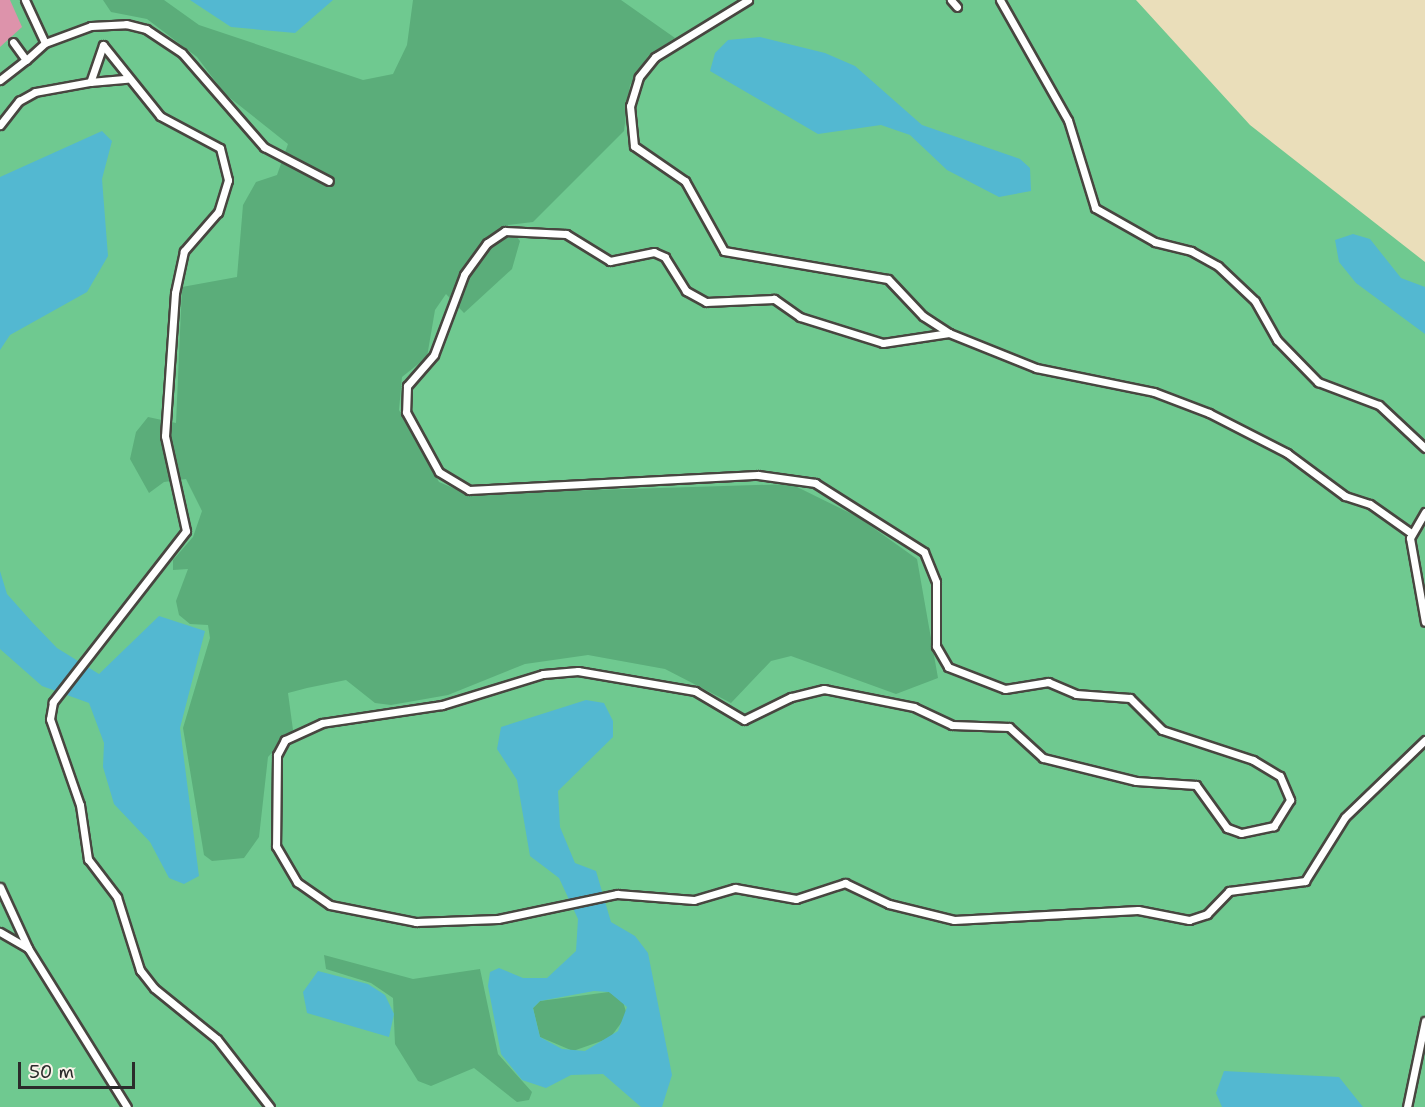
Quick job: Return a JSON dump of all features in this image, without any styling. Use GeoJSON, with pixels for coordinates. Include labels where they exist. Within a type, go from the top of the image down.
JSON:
{"type":"FeatureCollection","features":[{"type":"Feature","properties":{"kind":"lane"},"geometry":{"type":"LineString","coordinates":[[25,0],[45,43]]}},
{"type":"Feature","properties":{"kind":"lane"},"geometry":{"type":"LineString","coordinates":[[748,0],[646,66],[630,106],[634,146],[686,181],[724,251],[888,279],[923,316],[949,333],[1036,368],[1154,392],[1209,413],[1287,453],[1345,496],[1370,504],[1410,533],[1425,622]]}},
{"type":"Feature","properties":{"kind":"lane"},"geometry":{"type":"LineString","coordinates":[[951,0],[957,7]]}},
{"type":"Feature","properties":{"kind":"lane"},"geometry":{"type":"LineString","coordinates":[[1000,0],[1068,120],[1095,208],[1155,242],[1191,251],[1218,266],[1255,301],[1277,340],[1318,382],[1379,405],[1425,448]]}},
{"type":"Feature","properties":{"kind":"lane"},"geometry":{"type":"LineString","coordinates":[[0,80],[45,43],[91,26],[126,24],[146,29],[182,53],[264,147],[329,181]]}},
{"type":"Feature","properties":{"kind":"lane"},"geometry":{"type":"LineString","coordinates":[[13,42],[26,60]]}},
{"type":"Feature","properties":{"kind":"lane"},"geometry":{"type":"LineString","coordinates":[[90,82],[103,45],[127,80],[160,116],[212,142],[228,168],[223,203],[184,251],[175,293],[165,436],[186,531],[53,702],[50,719],[80,805],[88,859],[117,897],[140,969],[154,988],[217,1039],[270,1107]]}},
{"type":"Feature","properties":{"kind":"lane"},"geometry":{"type":"LineString","coordinates":[[0,125],[19,101],[35,92],[90,82],[127,80]]}},
{"type":"Feature","properties":{"kind":"lane"},"geometry":{"type":"LineString","coordinates":[[949,333],[883,343],[800,317],[774,299],[706,303],[686,291],[664,257],[654,252],[610,261],[566,234],[505,231],[487,243],[464,275],[434,355],[407,386],[406,412],[439,472],[469,490],[759,475],[815,483],[924,552],[936,582],[936,646],[948,667],[1005,689],[1048,682],[1076,694],[1130,698],[1162,730],[1253,760],[1280,777],[1290,800],[1274,826],[1241,833],[1227,828],[1196,785],[1136,781],[1043,758],[1009,727],[952,725],[914,707],[824,689],[790,697],[744,720],[695,691],[578,671],[543,674],[442,705],[322,723],[285,740],[277,754],[276,846],[297,882],[330,905],[416,922],[498,919],[617,894],[694,900],[735,888],[796,899],[845,883],[889,904],[954,920],[1138,910],[1189,920],[1207,914],[1229,891],[1305,881],[1345,817],[1425,740]]}},
{"type":"Feature","properties":{"kind":"lane"},"geometry":{"type":"LineString","coordinates":[[1410,533],[1425,512]]}},
{"type":"Feature","properties":{"kind":"lane"},"geometry":{"type":"LineString","coordinates":[[0,887],[28,948],[127,1107]]}},
{"type":"Feature","properties":{"kind":"lane"},"geometry":{"type":"LineString","coordinates":[[0,932],[28,948]]}},
{"type":"Feature","properties":{"kind":"lane"},"geometry":{"type":"LineString","coordinates":[[1407,1107],[1425,1021]]}},
{"type":"Feature","properties":{"kind":"green space"},"geometry":{"type":"Polygon","coordinates":[[[0,0],[1136,0],[1250,125],[1425,262],[1425,1107],[0,1107],[0,0]]]}},
{"type":"Feature","properties":{"kind":"green space"},"geometry":{"type":"Polygon","coordinates":[[[103,0],[164,0],[199,25],[363,80],[393,74],[407,45],[413,0],[621,0],[675,38],[648,56],[630,85],[624,131],[533,222],[507,225],[520,241],[512,269],[464,313],[446,294],[435,310],[427,357],[402,377],[399,410],[439,482],[467,494],[791,484],[858,517],[917,559],[938,678],[896,694],[791,656],[771,661],[731,703],[665,669],[588,655],[525,664],[448,695],[391,705],[375,703],[346,680],[307,688],[288,693],[293,730],[268,757],[259,837],[244,858],[212,861],[204,855],[183,728],[210,638],[208,625],[190,624],[179,615],[176,601],[188,569],[173,570],[173,560],[193,537],[202,511],[186,479],[164,482],[149,493],[130,459],[136,432],[148,417],[176,423],[182,287],[237,277],[243,205],[256,182],[277,175],[288,144],[225,94],[197,57],[147,19],[111,12],[103,0]]]}},
{"type":"Feature","properties":{"kind":"green space"},"geometry":{"type":"Polygon","coordinates":[[[324,955],[413,979],[480,969],[498,1054],[532,1092],[529,1100],[517,1102],[474,1068],[431,1086],[418,1081],[395,1044],[393,998],[371,983],[326,969],[324,955]]]}},
{"type":"Feature","properties":{"kind":"green space"},"geometry":{"type":"Polygon","coordinates":[[[609,992],[623,1002],[627,1015],[610,1038],[573,1051],[540,1037],[533,1008],[540,1001],[609,992]]]}},
{"type":"Feature","properties":{"kind":"water"},"geometry":{"type":"Polygon","coordinates":[[[190,0],[333,0],[295,33],[231,27],[190,0]]]}},
{"type":"Feature","properties":{"kind":"water"},"geometry":{"type":"Polygon","coordinates":[[[760,37],[825,53],[855,66],[922,125],[1020,159],[1030,168],[1031,191],[999,197],[947,170],[910,135],[881,125],[818,134],[710,71],[715,53],[728,40],[760,37]]]}},
{"type":"Feature","properties":{"kind":"water"},"geometry":{"type":"Polygon","coordinates":[[[102,131],[112,141],[102,179],[108,256],[87,292],[10,335],[0,350],[0,177],[102,131]]]}},
{"type":"Feature","properties":{"kind":"water"},"geometry":{"type":"Polygon","coordinates":[[[1353,234],[1370,239],[1401,278],[1425,287],[1425,334],[1356,283],[1339,262],[1335,240],[1353,234]]]}},
{"type":"Feature","properties":{"kind":"water"},"geometry":{"type":"Polygon","coordinates":[[[0,571],[7,594],[32,622],[57,648],[99,674],[159,616],[205,631],[180,728],[199,876],[184,884],[169,878],[150,842],[114,804],[103,767],[104,743],[89,703],[42,686],[0,649],[0,571]]]}},
{"type":"Feature","properties":{"kind":"water"},"geometry":{"type":"Polygon","coordinates":[[[586,700],[604,703],[613,721],[613,737],[558,791],[560,827],[575,863],[596,871],[611,922],[635,936],[648,953],[672,1075],[662,1107],[641,1107],[603,1074],[571,1075],[546,1088],[522,1080],[501,1054],[488,986],[490,972],[499,968],[523,978],[547,978],[576,951],[578,919],[559,878],[530,856],[517,780],[497,749],[501,727],[586,700]],[[594,991],[540,1001],[533,1008],[540,1037],[562,1049],[585,1051],[618,1031],[627,1007],[609,992],[594,991]]]}},
{"type":"Feature","properties":{"kind":"water"},"geometry":{"type":"Polygon","coordinates":[[[318,971],[368,984],[385,995],[394,1014],[389,1037],[307,1013],[303,992],[318,971]]]}},
{"type":"Feature","properties":{"kind":"water"},"geometry":{"type":"Polygon","coordinates":[[[1224,1071],[1339,1077],[1363,1107],[1222,1107],[1216,1093],[1224,1071]]]}},
{"type":"Feature","properties":{"kind":"building"},"geometry":{"type":"Polygon","coordinates":[[[0,0],[10,0],[22,27],[0,47],[0,0]]]}}]}
